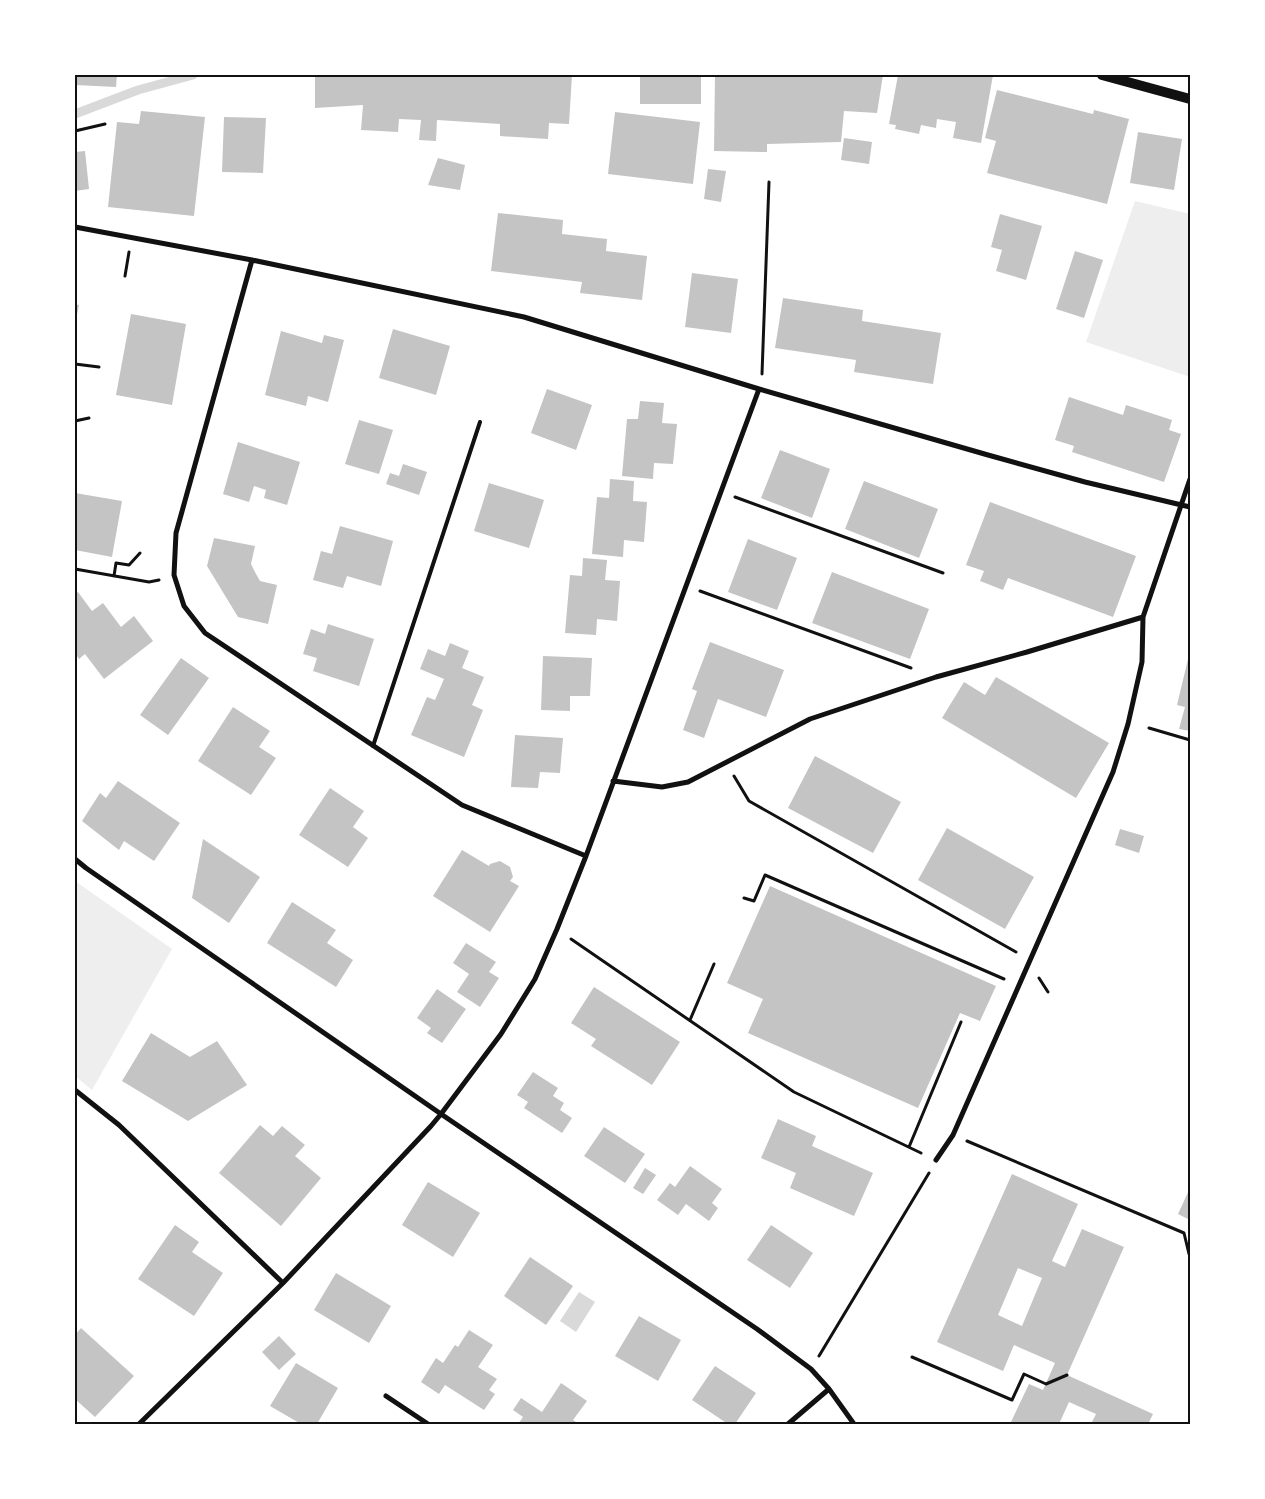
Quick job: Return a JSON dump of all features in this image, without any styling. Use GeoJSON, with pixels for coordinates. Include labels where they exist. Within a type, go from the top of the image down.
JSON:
{"type":"FeatureCollection","features":[{"type":"Feature","properties":{"kind":"main road"},"geometry":{"type":"LineString","coordinates":[[1102,75],[1190,99]]}},
{"type":"Feature","properties":{"kind":"street"},"geometry":{"type":"LineString","coordinates":[[75,226],[252,260],[524,317],[759,389],[996,458],[1190,507]]}},
{"type":"Feature","properties":{"kind":"street"},"geometry":{"type":"LineString","coordinates":[[252,260],[176,533],[174,576],[184,606],[205,633],[462,805],[586,856]]}},
{"type":"Feature","properties":{"kind":"street"},"geometry":{"type":"LineString","coordinates":[[139,1424],[283,1283],[431,1126],[501,1034],[535,979],[586,856],[759,389]]}},
{"type":"Feature","properties":{"kind":"street"},"geometry":{"type":"LineString","coordinates":[[936,1160],[953,1135],[1113,772],[1128,724],[1142,662],[1143,617],[1190,479]]}},
{"type":"Feature","properties":{"kind":"street"},"geometry":{"type":"LineString","coordinates":[[613,781],[662,787],[688,782],[810,719],[936,677],[1143,617]]}},
{"type":"Feature","properties":{"kind":"street"},"geometry":{"type":"LineString","coordinates":[[75,859],[441,1114],[757,1329],[811,1369],[854,1424]]}},
{"type":"Feature","properties":{"kind":"street"},"geometry":{"type":"LineString","coordinates":[[75,1090],[119,1125],[283,1283]]}},
{"type":"Feature","properties":{"kind":"street"},"geometry":{"type":"LineString","coordinates":[[788,1424],[828,1389]]}},
{"type":"Feature","properties":{"kind":"street"},"geometry":{"type":"LineString","coordinates":[[386,1396],[428,1424]]}},
{"type":"Feature","properties":{"kind":"lane"},"geometry":{"type":"LineString","coordinates":[[373,746],[480,422]]}},
{"type":"Feature","properties":{"kind":"path"},"geometry":{"type":"LineString","coordinates":[[75,131],[105,124]]}},
{"type":"Feature","properties":{"kind":"path"},"geometry":{"type":"LineString","coordinates":[[759,389],[762,369],[769,182]]}},
{"type":"Feature","properties":{"kind":"path"},"geometry":{"type":"LineString","coordinates":[[125,276],[128,259]]}},
{"type":"Feature","properties":{"kind":"path"},"geometry":{"type":"LineString","coordinates":[[75,364],[99,367]]}},
{"type":"Feature","properties":{"kind":"path"},"geometry":{"type":"LineString","coordinates":[[75,421],[89,418]]}},
{"type":"Feature","properties":{"kind":"path"},"geometry":{"type":"LineString","coordinates":[[721,492],[943,574]]}},
{"type":"Feature","properties":{"kind":"path"},"geometry":{"type":"LineString","coordinates":[[114,576],[116,563],[129,565],[140,554]]}},
{"type":"Feature","properties":{"kind":"path"},"geometry":{"type":"LineString","coordinates":[[75,568],[149,582],[174,576]]}},
{"type":"Feature","properties":{"kind":"path"},"geometry":{"type":"LineString","coordinates":[[686,586],[936,677]]}},
{"type":"Feature","properties":{"kind":"path"},"geometry":{"type":"LineString","coordinates":[[1150,728],[1190,740]]}},
{"type":"Feature","properties":{"kind":"path"},"geometry":{"type":"LineString","coordinates":[[726,762],[749,801],[1029,960]]}},
{"type":"Feature","properties":{"kind":"path"},"geometry":{"type":"LineString","coordinates":[[744,898],[754,902],[765,875],[1018,985]]}},
{"type":"Feature","properties":{"kind":"path"},"geometry":{"type":"LineString","coordinates":[[557,929],[794,1092],[936,1160],[811,1369]]}},
{"type":"Feature","properties":{"kind":"path"},"geometry":{"type":"LineString","coordinates":[[690,1020],[714,964]]}},
{"type":"Feature","properties":{"kind":"path"},"geometry":{"type":"LineString","coordinates":[[909,1147],[961,1022]]}},
{"type":"Feature","properties":{"kind":"path"},"geometry":{"type":"LineString","coordinates":[[953,1135],[1184,1233],[1189,1254]]}},
{"type":"Feature","properties":{"kind":"path"},"geometry":{"type":"LineString","coordinates":[[912,1357],[1012,1400],[1024,1374],[1046,1384],[1067,1375]]}},
{"type":"Feature","properties":{"kind":"shaded area"},"geometry":{"type":"Polygon","coordinates":[[[1135,201],[1190,214],[1190,377],[1086,342],[1135,201]]]}},
{"type":"Feature","properties":{"kind":"shaded area"},"geometry":{"type":"Polygon","coordinates":[[[75,881],[172,949],[92,1090],[75,1076],[75,881]]]}},
{"type":"Feature","properties":{"kind":"shaded area"},"geometry":{"type":"Polygon","coordinates":[[[579,1292],[595,1302],[576,1332],[560,1321],[579,1292]]]}},
{"type":"Feature","properties":{"kind":"building"},"geometry":{"type":"Polygon","coordinates":[[[75,75],[117,75],[116,87],[75,85],[75,75]]]}},
{"type":"Feature","properties":{"kind":"building"},"geometry":{"type":"Polygon","coordinates":[[[315,75],[572,75],[569,124],[549,123],[548,139],[500,136],[500,124],[437,120],[436,141],[419,140],[421,120],[399,119],[398,132],[361,130],[363,105],[315,108],[315,75]]]}},
{"type":"Feature","properties":{"kind":"building"},"geometry":{"type":"Polygon","coordinates":[[[640,75],[701,75],[701,104],[640,104],[640,75]]]}},
{"type":"Feature","properties":{"kind":"building"},"geometry":{"type":"Polygon","coordinates":[[[715,75],[883,75],[877,113],[844,111],[841,142],[767,144],[767,152],[714,151],[715,75]]]}},
{"type":"Feature","properties":{"kind":"building"},"geometry":{"type":"Polygon","coordinates":[[[898,75],[967,75],[979,77],[979,75],[993,75],[981,143],[953,138],[956,122],[937,119],[936,128],[921,125],[919,134],[895,129],[896,125],[889,124],[898,75]]]}},
{"type":"Feature","properties":{"kind":"building"},"geometry":{"type":"Polygon","coordinates":[[[997,90],[1093,114],[1094,110],[1129,119],[1107,204],[987,173],[996,141],[985,138],[997,90]]]}},
{"type":"Feature","properties":{"kind":"building"},"geometry":{"type":"Polygon","coordinates":[[[141,111],[205,117],[194,216],[108,207],[117,122],[139,124],[141,111]]]}},
{"type":"Feature","properties":{"kind":"building"},"geometry":{"type":"Polygon","coordinates":[[[615,112],[700,122],[693,184],[608,174],[615,112]]]}},
{"type":"Feature","properties":{"kind":"building"},"geometry":{"type":"Polygon","coordinates":[[[224,117],[266,118],[263,173],[222,172],[224,117]]]}},
{"type":"Feature","properties":{"kind":"building"},"geometry":{"type":"Polygon","coordinates":[[[1138,132],[1182,139],[1174,190],[1130,183],[1138,132]]]}},
{"type":"Feature","properties":{"kind":"building"},"geometry":{"type":"Polygon","coordinates":[[[844,138],[872,142],[869,164],[841,160],[844,138]]]}},
{"type":"Feature","properties":{"kind":"building"},"geometry":{"type":"Polygon","coordinates":[[[85,151],[89,189],[75,191],[75,152],[85,151]]]}},
{"type":"Feature","properties":{"kind":"building"},"geometry":{"type":"Polygon","coordinates":[[[438,158],[465,165],[460,190],[428,185],[438,158]]]}},
{"type":"Feature","properties":{"kind":"building"},"geometry":{"type":"Polygon","coordinates":[[[708,169],[726,171],[721,202],[704,199],[708,169]]]}},
{"type":"Feature","properties":{"kind":"building"},"geometry":{"type":"Polygon","coordinates":[[[498,213],[563,220],[562,234],[607,239],[606,251],[647,256],[642,300],[580,293],[582,282],[491,271],[498,213]]]}},
{"type":"Feature","properties":{"kind":"building"},"geometry":{"type":"Polygon","coordinates":[[[1000,214],[1042,226],[1026,280],[996,271],[1002,250],[991,247],[1000,214]]]}},
{"type":"Feature","properties":{"kind":"building"},"geometry":{"type":"Polygon","coordinates":[[[1075,251],[1103,260],[1084,318],[1056,309],[1075,251]]]}},
{"type":"Feature","properties":{"kind":"building"},"geometry":{"type":"Polygon","coordinates":[[[692,273],[738,279],[731,333],[685,327],[692,273]]]}},
{"type":"Feature","properties":{"kind":"building"},"geometry":{"type":"Polygon","coordinates":[[[783,298],[863,310],[862,321],[941,333],[933,384],[854,372],[856,360],[775,348],[783,298]]]}},
{"type":"Feature","properties":{"kind":"building"},"geometry":{"type":"Polygon","coordinates":[[[75,304],[79,305],[76,319],[75,319],[75,304]]]}},
{"type":"Feature","properties":{"kind":"building"},"geometry":{"type":"Polygon","coordinates":[[[131,314],[186,324],[172,405],[116,395],[131,314]]]}},
{"type":"Feature","properties":{"kind":"building"},"geometry":{"type":"Polygon","coordinates":[[[393,329],[450,346],[436,395],[379,378],[393,329]]]}},
{"type":"Feature","properties":{"kind":"building"},"geometry":{"type":"Polygon","coordinates":[[[281,331],[322,343],[324,335],[344,340],[328,402],[308,396],[306,406],[265,395],[281,331]]]}},
{"type":"Feature","properties":{"kind":"building"},"geometry":{"type":"Polygon","coordinates":[[[547,389],[592,405],[576,450],[531,433],[547,389]]]}},
{"type":"Feature","properties":{"kind":"building"},"geometry":{"type":"Polygon","coordinates":[[[1069,397],[1123,415],[1126,405],[1172,420],[1169,430],[1181,434],[1164,482],[1072,452],[1074,446],[1055,440],[1069,397]]]}},
{"type":"Feature","properties":{"kind":"building"},"geometry":{"type":"Polygon","coordinates":[[[640,401],[664,403],[662,423],[677,424],[673,464],[654,463],[653,479],[622,476],[627,419],[638,419],[640,401]]]}},
{"type":"Feature","properties":{"kind":"building"},"geometry":{"type":"Polygon","coordinates":[[[359,420],[393,430],[379,474],[345,464],[359,420]]]}},
{"type":"Feature","properties":{"kind":"building"},"geometry":{"type":"Polygon","coordinates":[[[238,442],[300,462],[287,505],[264,498],[266,490],[254,486],[249,502],[223,494],[238,442]]]}},
{"type":"Feature","properties":{"kind":"building"},"geometry":{"type":"Polygon","coordinates":[[[780,450],[830,469],[812,518],[761,498],[780,450]]]}},
{"type":"Feature","properties":{"kind":"building"},"geometry":{"type":"Polygon","coordinates":[[[403,464],[427,472],[419,495],[386,484],[390,473],[399,476],[403,464]]]}},
{"type":"Feature","properties":{"kind":"building"},"geometry":{"type":"Polygon","coordinates":[[[610,479],[634,481],[633,501],[647,502],[644,542],[624,540],[623,557],[592,554],[597,497],[609,498],[610,479]]]}},
{"type":"Feature","properties":{"kind":"building"},"geometry":{"type":"Polygon","coordinates":[[[864,481],[938,509],[919,558],[845,529],[864,481]]]}},
{"type":"Feature","properties":{"kind":"building"},"geometry":{"type":"Polygon","coordinates":[[[489,483],[544,500],[529,548],[474,531],[489,483]]]}},
{"type":"Feature","properties":{"kind":"building"},"geometry":{"type":"Polygon","coordinates":[[[75,493],[122,501],[112,557],[75,550],[75,493]]]}},
{"type":"Feature","properties":{"kind":"building"},"geometry":{"type":"Polygon","coordinates":[[[990,502],[1136,556],[1113,617],[1008,578],[1003,590],[980,581],[984,571],[966,565],[990,502]]]}},
{"type":"Feature","properties":{"kind":"building"},"geometry":{"type":"Polygon","coordinates":[[[340,526],[393,541],[381,586],[347,576],[343,588],[313,580],[321,551],[332,554],[340,526]]]}},
{"type":"Feature","properties":{"kind":"building"},"geometry":{"type":"Polygon","coordinates":[[[214,538],[255,546],[251,564],[256,574],[260,581],[277,585],[268,624],[238,617],[207,566],[214,538]]]}},
{"type":"Feature","properties":{"kind":"building"},"geometry":{"type":"Polygon","coordinates":[[[748,539],[797,558],[777,610],[728,592],[748,539]]]}},
{"type":"Feature","properties":{"kind":"building"},"geometry":{"type":"Polygon","coordinates":[[[583,558],[607,560],[605,580],[620,581],[617,621],[597,619],[596,635],[565,633],[570,575],[582,576],[583,558]]]}},
{"type":"Feature","properties":{"kind":"building"},"geometry":{"type":"Polygon","coordinates":[[[832,572],[929,609],[910,659],[812,623],[832,572]]]}},
{"type":"Feature","properties":{"kind":"building"},"geometry":{"type":"Polygon","coordinates":[[[78,592],[92,611],[103,603],[121,627],[134,616],[153,641],[104,679],[85,654],[79,659],[75,653],[75,594],[78,592]]]}},
{"type":"Feature","properties":{"kind":"building"},"geometry":{"type":"Polygon","coordinates":[[[328,624],[374,639],[359,686],[313,671],[317,658],[303,654],[311,629],[325,634],[328,624]]]}},
{"type":"Feature","properties":{"kind":"building"},"geometry":{"type":"Polygon","coordinates":[[[710,642],[784,670],[766,717],[718,699],[704,738],[683,730],[697,691],[692,689],[710,642]]]}},
{"type":"Feature","properties":{"kind":"building"},"geometry":{"type":"Polygon","coordinates":[[[450,643],[469,651],[462,668],[484,677],[472,705],[483,710],[464,757],[411,735],[427,697],[435,700],[444,679],[420,669],[428,649],[445,656],[450,643]]]}},
{"type":"Feature","properties":{"kind":"building"},"geometry":{"type":"Polygon","coordinates":[[[1189,655],[1190,731],[1179,729],[1185,707],[1177,705],[1189,655]]]}},
{"type":"Feature","properties":{"kind":"building"},"geometry":{"type":"Polygon","coordinates":[[[543,656],[592,658],[590,696],[570,696],[570,711],[541,710],[543,656]]]}},
{"type":"Feature","properties":{"kind":"building"},"geometry":{"type":"Polygon","coordinates":[[[181,658],[209,678],[168,735],[140,715],[181,658]]]}},
{"type":"Feature","properties":{"kind":"building"},"geometry":{"type":"Polygon","coordinates":[[[996,677],[1109,743],[1076,798],[942,718],[964,682],[985,695],[996,677]]]}},
{"type":"Feature","properties":{"kind":"building"},"geometry":{"type":"Polygon","coordinates":[[[233,707],[270,731],[259,747],[276,758],[251,795],[198,761],[233,707]]]}},
{"type":"Feature","properties":{"kind":"building"},"geometry":{"type":"Polygon","coordinates":[[[515,735],[563,738],[560,773],[540,772],[538,788],[511,787],[515,735]]]}},
{"type":"Feature","properties":{"kind":"building"},"geometry":{"type":"Polygon","coordinates":[[[815,756],[901,802],[873,853],[788,808],[815,756]]]}},
{"type":"Feature","properties":{"kind":"building"},"geometry":{"type":"Polygon","coordinates":[[[118,781],[180,823],[154,861],[124,841],[119,850],[82,821],[100,793],[106,798],[118,781]]]}},
{"type":"Feature","properties":{"kind":"building"},"geometry":{"type":"Polygon","coordinates":[[[330,788],[364,811],[353,827],[368,838],[348,867],[299,835],[330,788]]]}},
{"type":"Feature","properties":{"kind":"building"},"geometry":{"type":"Polygon","coordinates":[[[947,828],[1034,877],[1005,929],[918,880],[947,828]]]}},
{"type":"Feature","properties":{"kind":"building"},"geometry":{"type":"Polygon","coordinates":[[[1120,829],[1144,836],[1139,853],[1115,845],[1120,829]]]}},
{"type":"Feature","properties":{"kind":"building"},"geometry":{"type":"Polygon","coordinates":[[[203,839],[260,877],[229,923],[192,898],[203,839]]]}},
{"type":"Feature","properties":{"kind":"building"},"geometry":{"type":"Polygon","coordinates":[[[462,850],[489,866],[500,861],[510,867],[513,877],[510,881],[519,886],[490,932],[433,896],[462,850]]]}},
{"type":"Feature","properties":{"kind":"building"},"geometry":{"type":"Polygon","coordinates":[[[770,886],[996,986],[980,1021],[960,1013],[918,1108],[748,1033],[763,999],[727,983],[770,886]]]}},
{"type":"Feature","properties":{"kind":"building"},"geometry":{"type":"Polygon","coordinates":[[[292,902],[336,930],[327,943],[353,960],[336,987],[267,943],[292,902]]]}},
{"type":"Feature","properties":{"kind":"building"},"geometry":{"type":"Polygon","coordinates":[[[466,943],[496,962],[489,972],[499,978],[480,1007],[457,992],[469,974],[453,963],[466,943]]]}},
{"type":"Feature","properties":{"kind":"building"},"geometry":{"type":"Polygon","coordinates":[[[594,987],[680,1042],[652,1085],[591,1046],[596,1039],[571,1023],[594,987]]]}},
{"type":"Feature","properties":{"kind":"building"},"geometry":{"type":"Polygon","coordinates":[[[437,989],[466,1009],[442,1043],[427,1033],[431,1028],[417,1018],[437,989]]]}},
{"type":"Feature","properties":{"kind":"building"},"geometry":{"type":"Polygon","coordinates":[[[151,1033],[190,1057],[217,1041],[247,1085],[188,1121],[122,1081],[151,1033]]]}},
{"type":"Feature","properties":{"kind":"building"},"geometry":{"type":"Polygon","coordinates":[[[533,1072],[558,1088],[553,1096],[564,1103],[560,1110],[572,1118],[562,1133],[524,1108],[528,1102],[517,1095],[533,1072]]]}},
{"type":"Feature","properties":{"kind":"building"},"geometry":{"type":"Polygon","coordinates":[[[778,1119],[816,1136],[812,1146],[873,1173],[854,1216],[790,1188],[796,1173],[761,1158],[778,1119]]]}},
{"type":"Feature","properties":{"kind":"building"},"geometry":{"type":"Polygon","coordinates":[[[260,1125],[273,1136],[282,1126],[305,1145],[295,1156],[321,1178],[281,1226],[219,1173],[260,1125]]]}},
{"type":"Feature","properties":{"kind":"building"},"geometry":{"type":"Polygon","coordinates":[[[604,1127],[645,1154],[625,1183],[584,1156],[604,1127]]]}},
{"type":"Feature","properties":{"kind":"building"},"geometry":{"type":"Polygon","coordinates":[[[690,1166],[722,1189],[712,1203],[718,1208],[709,1221],[686,1204],[678,1215],[657,1200],[670,1183],[675,1187],[690,1166]]]}},
{"type":"Feature","properties":{"kind":"building"},"geometry":{"type":"Polygon","coordinates":[[[645,1168],[656,1175],[643,1194],[633,1188],[645,1168]]]}},
{"type":"Feature","properties":{"kind":"building"},"geometry":{"type":"Polygon","coordinates":[[[1012,1174],[1078,1204],[1052,1261],[1065,1267],[1082,1229],[1124,1247],[1067,1375],[1153,1414],[1148,1424],[1091,1424],[1096,1414],[1069,1402],[1059,1424],[1010,1424],[1029,1384],[1043,1390],[1055,1363],[1014,1345],[1003,1371],[937,1342],[1012,1174]],[[1018,1268],[998,1315],[1022,1326],[1042,1278],[1018,1268]]]}},
{"type":"Feature","properties":{"kind":"building"},"geometry":{"type":"Polygon","coordinates":[[[428,1182],[480,1213],[453,1257],[402,1225],[428,1182]]]}},
{"type":"Feature","properties":{"kind":"building"},"geometry":{"type":"Polygon","coordinates":[[[1190,1188],[1190,1220],[1178,1214],[1190,1188]]]}},
{"type":"Feature","properties":{"kind":"building"},"geometry":{"type":"Polygon","coordinates":[[[175,1225],[199,1242],[192,1252],[223,1273],[194,1316],[138,1279],[175,1225]]]}},
{"type":"Feature","properties":{"kind":"building"},"geometry":{"type":"Polygon","coordinates":[[[771,1225],[813,1253],[790,1288],[747,1260],[771,1225]]]}},
{"type":"Feature","properties":{"kind":"building"},"geometry":{"type":"Polygon","coordinates":[[[530,1257],[573,1286],[546,1325],[504,1296],[530,1257]]]}},
{"type":"Feature","properties":{"kind":"building"},"geometry":{"type":"Polygon","coordinates":[[[336,1273],[391,1306],[369,1343],[314,1310],[336,1273]]]}},
{"type":"Feature","properties":{"kind":"building"},"geometry":{"type":"Polygon","coordinates":[[[639,1316],[681,1340],[658,1381],[615,1356],[639,1316]]]}},
{"type":"Feature","properties":{"kind":"building"},"geometry":{"type":"Polygon","coordinates":[[[81,1328],[134,1376],[95,1417],[75,1399],[75,1335],[81,1328]]]}},
{"type":"Feature","properties":{"kind":"building"},"geometry":{"type":"Polygon","coordinates":[[[469,1330],[493,1345],[478,1367],[497,1379],[489,1390],[495,1394],[484,1410],[445,1385],[439,1394],[421,1382],[436,1358],[443,1363],[455,1345],[458,1347],[469,1330]]]}},
{"type":"Feature","properties":{"kind":"building"},"geometry":{"type":"Polygon","coordinates":[[[279,1336],[296,1354],[279,1370],[262,1352],[279,1336]]]}},
{"type":"Feature","properties":{"kind":"building"},"geometry":{"type":"Polygon","coordinates":[[[296,1363],[338,1388],[317,1424],[301,1424],[270,1406],[296,1363]]]}},
{"type":"Feature","properties":{"kind":"building"},"geometry":{"type":"Polygon","coordinates":[[[715,1366],[756,1393],[735,1424],[728,1424],[692,1400],[715,1366]]]}},
{"type":"Feature","properties":{"kind":"building"},"geometry":{"type":"Polygon","coordinates":[[[561,1383],[587,1401],[573,1420],[579,1424],[518,1424],[523,1417],[513,1410],[521,1398],[542,1412],[561,1383]]]}},
{"type":"Feature","properties":{"kind":"waterway"},"geometry":{"type":"LineString","coordinates":[[75,114],[138,90],[193,75]]}}]}
